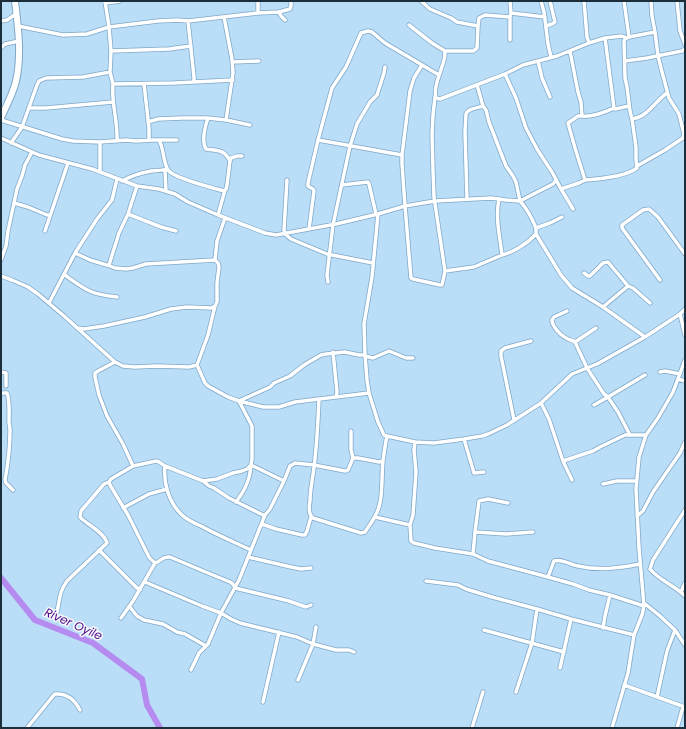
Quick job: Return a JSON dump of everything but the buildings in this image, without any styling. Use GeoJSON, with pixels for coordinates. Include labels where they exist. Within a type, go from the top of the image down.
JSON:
{"type":"FeatureCollection","features":[{"type":"Feature","properties":{"kind":"main road"},"geometry":{"type":"LineString","coordinates":[[1,119],[16,82],[19,61],[18,26],[15,1]]}},
{"type":"Feature","properties":{"kind":"street"},"geometry":{"type":"LineString","coordinates":[[117,141],[112,93],[113,84],[110,72],[111,51],[105,2],[120,1]]}},
{"type":"Feature","properties":{"kind":"street"},"geometry":{"type":"LineString","coordinates":[[258,1],[258,13]]}},
{"type":"Feature","properties":{"kind":"street"},"geometry":{"type":"LineString","coordinates":[[18,26],[63,34],[87,34],[109,28],[158,21],[188,21],[279,12],[290,9],[291,1]]}},
{"type":"Feature","properties":{"kind":"street"},"geometry":{"type":"LineString","coordinates":[[421,1],[430,9],[457,22],[478,26]]}},
{"type":"Feature","properties":{"kind":"street"},"geometry":{"type":"LineString","coordinates":[[510,1],[510,40]]}},
{"type":"Feature","properties":{"kind":"street"},"geometry":{"type":"LineString","coordinates":[[541,1],[551,57]]}},
{"type":"Feature","properties":{"kind":"street"},"geometry":{"type":"LineString","coordinates":[[546,26],[555,22],[550,1]]}},
{"type":"Feature","properties":{"kind":"street"},"geometry":{"type":"LineString","coordinates":[[584,1],[587,37],[589,43]]}},
{"type":"Feature","properties":{"kind":"street"},"geometry":{"type":"LineString","coordinates":[[624,1],[628,37],[624,41],[625,78],[636,147],[637,166]]}},
{"type":"Feature","properties":{"kind":"street"},"geometry":{"type":"LineString","coordinates":[[561,189],[585,180],[632,172],[637,168],[637,166],[684,138],[680,114],[667,93],[658,56],[651,1]]}},
{"type":"Feature","properties":{"kind":"street"},"geometry":{"type":"LineString","coordinates":[[677,1],[680,31],[685,44]]}},
{"type":"Feature","properties":{"kind":"street"},"geometry":{"type":"LineString","coordinates":[[279,12],[285,20]]}},
{"type":"Feature","properties":{"kind":"street"},"geometry":{"type":"LineString","coordinates":[[1,21],[7,20],[17,14]]}},
{"type":"Feature","properties":{"kind":"street"},"geometry":{"type":"LineString","coordinates":[[409,25],[445,51],[472,51],[478,48],[479,18],[482,16],[510,15],[545,17]]}},
{"type":"Feature","properties":{"kind":"street"},"geometry":{"type":"LineString","coordinates":[[224,17],[232,62],[233,80],[226,120]]}},
{"type":"Feature","properties":{"kind":"street"},"geometry":{"type":"LineString","coordinates":[[188,21],[194,82]]}},
{"type":"Feature","properties":{"kind":"street"},"geometry":{"type":"LineString","coordinates":[[309,229],[314,191],[308,186],[308,183],[318,140],[332,88],[346,67],[361,33],[368,31],[372,32],[385,43],[439,75]]}},
{"type":"Feature","properties":{"kind":"street"},"geometry":{"type":"LineString","coordinates":[[435,97],[440,99],[505,74],[523,65],[570,51],[605,38],[622,36],[628,37],[655,32]]}},
{"type":"Feature","properties":{"kind":"street"},"geometry":{"type":"LineString","coordinates":[[605,38],[614,108]]}},
{"type":"Feature","properties":{"kind":"street"},"geometry":{"type":"LineString","coordinates":[[1,48],[5,44],[19,41]]}},
{"type":"Feature","properties":{"kind":"street"},"geometry":{"type":"LineString","coordinates":[[111,51],[169,49],[191,46]]}},
{"type":"Feature","properties":{"kind":"street"},"geometry":{"type":"LineString","coordinates":[[625,61],[658,56],[685,49]]}},
{"type":"Feature","properties":{"kind":"street"},"geometry":{"type":"LineString","coordinates":[[422,65],[414,78],[410,91],[402,156],[411,278],[442,285],[444,271],[434,190],[432,134],[435,97],[445,51]]}},
{"type":"Feature","properties":{"kind":"street"},"geometry":{"type":"LineString","coordinates":[[570,51],[581,102],[582,116]]}},
{"type":"Feature","properties":{"kind":"street"},"geometry":{"type":"LineString","coordinates":[[232,62],[259,61]]}},
{"type":"Feature","properties":{"kind":"street"},"geometry":{"type":"LineString","coordinates":[[538,61],[542,78],[550,97]]}},
{"type":"Feature","properties":{"kind":"street"},"geometry":{"type":"LineString","coordinates":[[328,282],[327,275],[333,225],[350,146],[357,124],[370,102],[377,95],[385,67]]}},
{"type":"Feature","properties":{"kind":"street"},"geometry":{"type":"LineString","coordinates":[[11,143],[22,127],[39,81],[43,79],[110,72]]}},
{"type":"Feature","properties":{"kind":"street"},"geometry":{"type":"LineString","coordinates":[[505,74],[516,98],[526,128],[573,209]]}},
{"type":"Feature","properties":{"kind":"street"},"geometry":{"type":"LineString","coordinates":[[113,84],[233,80]]}},
{"type":"Feature","properties":{"kind":"street"},"geometry":{"type":"LineString","coordinates":[[144,84],[149,140]]}},
{"type":"Feature","properties":{"kind":"street"},"geometry":{"type":"LineString","coordinates":[[477,85],[483,106],[486,110],[489,122],[506,166],[516,182],[520,201],[526,208],[533,221],[539,240],[561,275],[572,288],[603,307],[645,337]]}},
{"type":"Feature","properties":{"kind":"street"},"geometry":{"type":"LineString","coordinates":[[632,119],[641,117],[651,109],[657,100],[667,93]]}},
{"type":"Feature","properties":{"kind":"street"},"geometry":{"type":"LineString","coordinates":[[29,108],[46,108],[113,102]]}},
{"type":"Feature","properties":{"kind":"street"},"geometry":{"type":"LineString","coordinates":[[467,199],[465,132],[466,114],[469,110],[483,106]]}},
{"type":"Feature","properties":{"kind":"street"},"geometry":{"type":"LineString","coordinates":[[585,180],[568,123],[578,116],[594,115],[614,108],[629,106]]}},
{"type":"Feature","properties":{"kind":"street"},"geometry":{"type":"LineString","coordinates":[[208,118],[204,130],[204,147],[223,152],[227,155],[230,161],[227,185],[218,215]]}},
{"type":"Feature","properties":{"kind":"street"},"geometry":{"type":"LineString","coordinates":[[148,122],[158,119],[208,118],[250,125]]}},
{"type":"Feature","properties":{"kind":"street"},"geometry":{"type":"LineString","coordinates":[[1,119],[62,139],[85,142],[176,140]]}},
{"type":"Feature","properties":{"kind":"street"},"geometry":{"type":"LineString","coordinates":[[1,138],[32,152],[100,172],[137,186],[175,194],[188,202],[225,218],[265,233],[276,235],[333,225],[405,206],[435,201],[491,198],[520,201],[553,184],[556,180]]}},
{"type":"Feature","properties":{"kind":"street"},"geometry":{"type":"LineString","coordinates":[[159,140],[162,145],[166,169],[166,191]]}},
{"type":"Feature","properties":{"kind":"street"},"geometry":{"type":"LineString","coordinates":[[318,140],[402,156]]}},
{"type":"Feature","properties":{"kind":"street"},"geometry":{"type":"LineString","coordinates":[[100,142],[100,172]]}},
{"type":"Feature","properties":{"kind":"street"},"geometry":{"type":"LineString","coordinates":[[1,260],[6,246],[17,189],[25,165],[32,152]]}},
{"type":"Feature","properties":{"kind":"street"},"geometry":{"type":"LineString","coordinates":[[230,161],[233,157],[242,156]]}},
{"type":"Feature","properties":{"kind":"street"},"geometry":{"type":"LineString","coordinates":[[45,231],[68,163]]}},
{"type":"Feature","properties":{"kind":"street"},"geometry":{"type":"LineString","coordinates":[[122,181],[136,174],[152,170],[166,169],[171,174],[176,176],[218,190],[225,190]]}},
{"type":"Feature","properties":{"kind":"street"},"geometry":{"type":"LineString","coordinates":[[49,303],[65,275],[75,253],[97,219],[112,200],[117,179]]}},
{"type":"Feature","properties":{"kind":"street"},"geometry":{"type":"LineString","coordinates":[[287,180],[285,234],[291,239],[330,255],[373,263]]}},
{"type":"Feature","properties":{"kind":"street"},"geometry":{"type":"LineString","coordinates":[[342,185],[368,182],[377,214],[372,277],[364,324],[365,356],[369,393],[378,422],[384,435],[415,442],[434,443],[488,434],[507,425],[541,403],[572,374],[597,364],[645,337],[680,314],[685,309]]}},
{"type":"Feature","properties":{"kind":"street"},"geometry":{"type":"LineString","coordinates":[[110,266],[119,233],[128,214],[137,186]]}},
{"type":"Feature","properties":{"kind":"street"},"geometry":{"type":"LineString","coordinates":[[499,199],[497,217],[502,255]]}},
{"type":"Feature","properties":{"kind":"street"},"geometry":{"type":"LineString","coordinates":[[14,203],[50,215]]}},
{"type":"Feature","properties":{"kind":"street"},"geometry":{"type":"LineString","coordinates":[[660,280],[622,228],[622,225],[649,208],[658,217],[685,254]]}},
{"type":"Feature","properties":{"kind":"street"},"geometry":{"type":"LineString","coordinates":[[128,214],[176,231]]}},
{"type":"Feature","properties":{"kind":"street"},"geometry":{"type":"LineString","coordinates":[[536,228],[562,217]]}},
{"type":"Feature","properties":{"kind":"street"},"geometry":{"type":"LineString","coordinates":[[225,218],[217,241],[215,260],[219,267],[217,302],[208,335],[196,365],[205,383],[228,397],[239,401],[274,408],[295,402],[369,393]]}},
{"type":"Feature","properties":{"kind":"street"},"geometry":{"type":"LineString","coordinates":[[444,271],[474,267],[523,245],[532,239],[536,234]]}},
{"type":"Feature","properties":{"kind":"street"},"geometry":{"type":"LineString","coordinates":[[75,253],[90,260],[115,268],[126,269],[146,264],[215,260]]}},
{"type":"Feature","properties":{"kind":"street"},"geometry":{"type":"LineString","coordinates":[[584,273],[590,276],[603,263],[608,262],[628,286],[633,288],[650,303]]}},
{"type":"Feature","properties":{"kind":"street"},"geometry":{"type":"LineString","coordinates":[[65,275],[92,292],[117,297]]}},
{"type":"Feature","properties":{"kind":"street"},"geometry":{"type":"LineString","coordinates":[[1,276],[28,287],[49,303],[115,362],[123,366],[189,367],[196,365]]}},
{"type":"Feature","properties":{"kind":"street"},"geometry":{"type":"LineString","coordinates":[[603,307],[628,286]]}},
{"type":"Feature","properties":{"kind":"street"},"geometry":{"type":"LineString","coordinates":[[77,328],[84,329],[111,325],[171,309],[187,307],[211,308],[215,306]]}},
{"type":"Feature","properties":{"kind":"street"},"geometry":{"type":"LineString","coordinates":[[567,311],[554,317],[552,324],[561,335],[575,342],[587,368],[618,412],[630,435]]}},
{"type":"Feature","properties":{"kind":"street"},"geometry":{"type":"LineString","coordinates":[[680,314],[685,335]]}},
{"type":"Feature","properties":{"kind":"street"},"geometry":{"type":"LineString","coordinates":[[575,342],[596,328]]}},
{"type":"Feature","properties":{"kind":"street"},"geometry":{"type":"LineString","coordinates":[[514,420],[500,356],[501,351],[505,348],[531,341]]}},
{"type":"Feature","properties":{"kind":"street"},"geometry":{"type":"LineString","coordinates":[[239,401],[270,387],[274,383],[293,374],[321,355],[333,352],[345,352],[373,358],[389,351],[406,358],[413,358]]}},
{"type":"Feature","properties":{"kind":"street"},"geometry":{"type":"LineString","coordinates":[[333,352],[337,392],[336,397]]}},
{"type":"Feature","properties":{"kind":"street"},"geometry":{"type":"LineString","coordinates":[[680,374],[685,360]]}},
{"type":"Feature","properties":{"kind":"street"},"geometry":{"type":"LineString","coordinates":[[115,362],[95,373],[95,377],[99,395],[107,416],[123,444],[133,466]]}},
{"type":"Feature","properties":{"kind":"street"},"geometry":{"type":"LineString","coordinates":[[612,728],[624,684],[634,635],[642,615],[644,605],[637,516],[636,481],[638,457],[646,435],[683,379],[680,374],[665,371],[660,372]]}},
{"type":"Feature","properties":{"kind":"street"},"geometry":{"type":"LineString","coordinates":[[1,372],[6,372],[6,386]]}},
{"type":"Feature","properties":{"kind":"street"},"geometry":{"type":"LineString","coordinates":[[594,405],[645,375]]}},
{"type":"Feature","properties":{"kind":"street"},"geometry":{"type":"LineString","coordinates":[[1,393],[7,394],[9,397],[9,452],[5,480],[13,490]]}},
{"type":"Feature","properties":{"kind":"street"},"geometry":{"type":"LineString","coordinates":[[262,524],[302,535],[305,535],[308,531],[311,517],[310,501],[319,399]]}},
{"type":"Feature","properties":{"kind":"street"},"geometry":{"type":"LineString","coordinates":[[236,502],[249,480],[252,459],[252,426],[239,401]]}},
{"type":"Feature","properties":{"kind":"street"},"geometry":{"type":"LineString","coordinates":[[541,403],[549,419],[563,461],[572,480]]}},
{"type":"Feature","properties":{"kind":"street"},"geometry":{"type":"LineString","coordinates":[[191,670],[199,653],[208,644],[221,613],[239,580],[265,515],[270,509],[290,466],[295,463],[345,471],[348,470],[353,458],[351,450],[351,431]]}},
{"type":"Feature","properties":{"kind":"street"},"geometry":{"type":"LineString","coordinates":[[563,461],[593,451],[625,435],[646,435]]}},
{"type":"Feature","properties":{"kind":"street"},"geometry":{"type":"LineString","coordinates":[[311,517],[362,533],[365,532],[375,517],[379,506],[387,436]]}},
{"type":"Feature","properties":{"kind":"street"},"geometry":{"type":"LineString","coordinates":[[464,439],[474,473],[484,472]]}},
{"type":"Feature","properties":{"kind":"street"},"geometry":{"type":"LineString","coordinates":[[415,442],[414,450],[416,472],[413,515],[410,525],[411,541],[414,544],[473,554],[488,561],[644,605],[660,616],[675,630],[685,645]]}},
{"type":"Feature","properties":{"kind":"street"},"geometry":{"type":"LineString","coordinates":[[637,516],[643,511],[653,492],[680,453],[685,442]]}},
{"type":"Feature","properties":{"kind":"street"},"geometry":{"type":"LineString","coordinates":[[353,458],[379,462],[383,461]]}},
{"type":"Feature","properties":{"kind":"street"},"geometry":{"type":"LineString","coordinates":[[57,612],[59,597],[63,586],[107,543],[107,540],[104,537],[80,517],[80,513],[83,508],[104,484],[133,466],[156,461],[165,466],[203,480],[218,480],[233,473],[245,470],[251,465]]}},
{"type":"Feature","properties":{"kind":"street"},"geometry":{"type":"LineString","coordinates":[[251,465],[284,481]]}},
{"type":"Feature","properties":{"kind":"street"},"geometry":{"type":"LineString","coordinates":[[165,466],[164,475],[167,490],[170,498],[181,515],[188,520],[251,550]]}},
{"type":"Feature","properties":{"kind":"street"},"geometry":{"type":"LineString","coordinates":[[203,480],[209,486],[236,502],[265,515]]}},
{"type":"Feature","properties":{"kind":"street"},"geometry":{"type":"LineString","coordinates":[[603,484],[617,481],[636,481]]}},
{"type":"Feature","properties":{"kind":"street"},"geometry":{"type":"LineString","coordinates":[[109,482],[149,557],[155,563]]}},
{"type":"Feature","properties":{"kind":"street"},"geometry":{"type":"LineString","coordinates":[[123,508],[149,494],[167,490]]}},
{"type":"Feature","properties":{"kind":"street"},"geometry":{"type":"LineString","coordinates":[[473,554],[479,501],[488,499],[508,503]]}},
{"type":"Feature","properties":{"kind":"street"},"geometry":{"type":"LineString","coordinates":[[650,569],[653,560],[685,510]]}},
{"type":"Feature","properties":{"kind":"street"},"geometry":{"type":"LineString","coordinates":[[375,517],[410,525]]}},
{"type":"Feature","properties":{"kind":"street"},"geometry":{"type":"LineString","coordinates":[[475,532],[506,534],[533,532]]}},
{"type":"Feature","properties":{"kind":"street"},"geometry":{"type":"LineString","coordinates":[[99,550],[140,590]]}},
{"type":"Feature","properties":{"kind":"street"},"geometry":{"type":"LineString","coordinates":[[121,618],[145,582],[155,563],[165,557],[170,557],[230,582],[234,584],[235,588],[306,607],[311,605]]}},
{"type":"Feature","properties":{"kind":"street"},"geometry":{"type":"LineString","coordinates":[[248,557],[291,568],[311,568]]}},
{"type":"Feature","properties":{"kind":"street"},"geometry":{"type":"LineString","coordinates":[[548,577],[554,561],[558,559],[577,566],[599,570],[640,564]]}},
{"type":"Feature","properties":{"kind":"street"},"geometry":{"type":"LineString","coordinates":[[641,570],[650,569]]}},
{"type":"Feature","properties":{"kind":"street"},"geometry":{"type":"LineString","coordinates":[[650,569],[657,576],[685,596]]}},
{"type":"Feature","properties":{"kind":"street"},"geometry":{"type":"LineString","coordinates":[[426,581],[458,585],[466,589],[571,619],[634,635]]}},
{"type":"Feature","properties":{"kind":"street"},"geometry":{"type":"LineString","coordinates":[[145,582],[221,613],[231,619],[297,637],[313,644],[336,650],[348,650],[354,652]]}},
{"type":"Feature","properties":{"kind":"street"},"geometry":{"type":"LineString","coordinates":[[681,592],[685,584]]}},
{"type":"Feature","properties":{"kind":"street"},"geometry":{"type":"LineString","coordinates":[[603,628],[610,595]]}},
{"type":"Feature","properties":{"kind":"street"},"geometry":{"type":"LineString","coordinates":[[129,606],[136,616],[144,620],[163,624],[206,646]]}},
{"type":"Feature","properties":{"kind":"street"},"geometry":{"type":"LineString","coordinates":[[516,692],[532,643],[537,609]]}},
{"type":"Feature","properties":{"kind":"street"},"geometry":{"type":"LineString","coordinates":[[560,668],[571,619]]}},
{"type":"Feature","properties":{"kind":"street"},"geometry":{"type":"LineString","coordinates":[[298,680],[313,644],[316,627]]}},
{"type":"Feature","properties":{"kind":"street"},"geometry":{"type":"LineString","coordinates":[[484,630],[564,652]]}},
{"type":"Feature","properties":{"kind":"street"},"geometry":{"type":"LineString","coordinates":[[657,697],[667,651],[675,630]]}},
{"type":"Feature","properties":{"kind":"street"},"geometry":{"type":"LineString","coordinates":[[263,702],[279,632]]}},
{"type":"Feature","properties":{"kind":"street"},"geometry":{"type":"LineString","coordinates":[[624,684],[684,707],[678,728]]}},
{"type":"Feature","properties":{"kind":"street"},"geometry":{"type":"LineString","coordinates":[[472,728],[483,692]]}},
{"type":"Feature","properties":{"kind":"street"},"geometry":{"type":"LineString","coordinates":[[27,728],[54,694],[66,695],[74,700],[80,710]]}},
{"type":"Feature","properties":{"kind":"waterway","name":"River Oyile"},"geometry":{"type":"LineString","coordinates":[[1,578],[35,620],[93,643],[142,679],[147,705],[160,728]]}}]}
